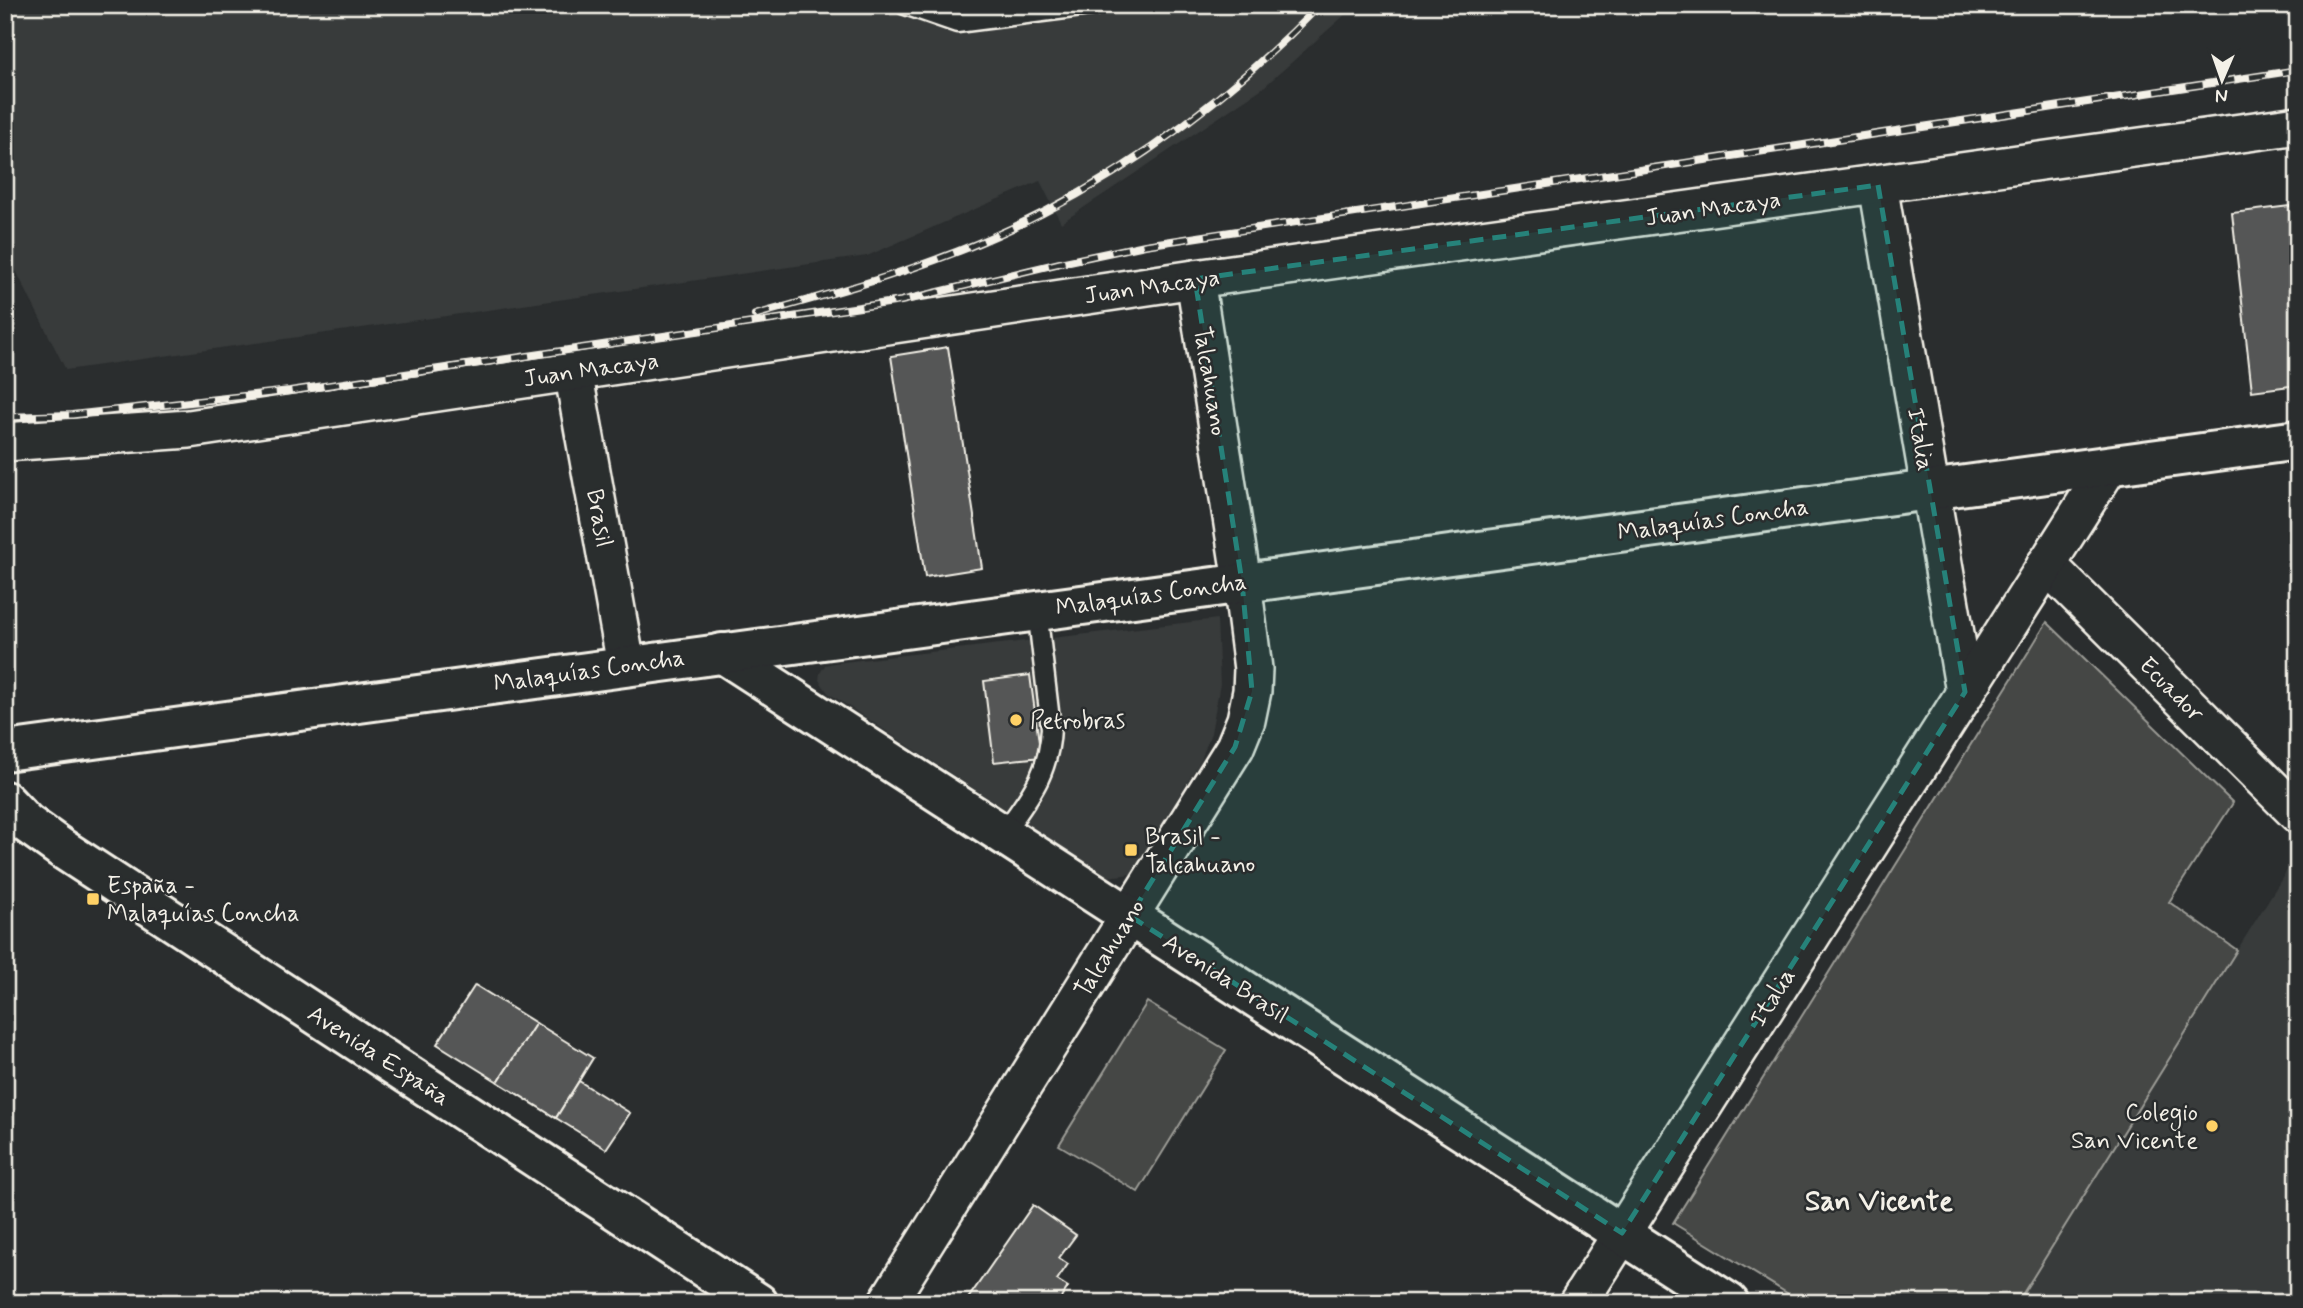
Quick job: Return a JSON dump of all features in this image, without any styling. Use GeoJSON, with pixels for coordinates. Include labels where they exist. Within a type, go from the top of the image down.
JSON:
{"type":"FeatureCollection","features":[{"type":"Feature","properties":{"kind":"main road","name":"Malaquías Concha"},"geometry":{"type":"LineString","coordinates":[[5,751],[2298,440]]}},
{"type":"Feature","properties":{"kind":"main road","name":"Avenida Brasil"},"geometry":{"type":"LineString","coordinates":[[722,653],[1729,1303]]}},
{"type":"Feature","properties":{"kind":"main road","name":"Avenida España"},"geometry":{"type":"LineString","coordinates":[[5,802],[26,824],[73,856],[758,1303]]}},
{"type":"Feature","properties":{"kind":"street","name":"Juan Macaya"},"geometry":{"type":"LineString","coordinates":[[5,442],[189,429],[1195,279],[2298,125]]}},
{"type":"Feature","properties":{"kind":"street","name":"Italia"},"geometry":{"type":"LineString","coordinates":[[1878,185],[1965,692]]}},
{"type":"Feature","properties":{"kind":"street","name":"Talcahuano"},"geometry":{"type":"LineString","coordinates":[[887,1303],[1235,747],[1246,720],[1253,669],[1195,279]]}},
{"type":"Feature","properties":{"kind":"street","name":"Brasil"},"geometry":{"type":"LineString","coordinates":[[573,371],[626,665]]}},
{"type":"Feature","properties":{"kind":"street","name":"Italia"},"geometry":{"type":"LineString","coordinates":[[1578,1303],[2109,466]]}},
{"type":"Feature","properties":{"kind":"street","name":"Ecuador"},"geometry":{"type":"LineString","coordinates":[[2046,564],[2298,814]]}},
{"type":"Feature","properties":{"kind":"lane"},"geometry":{"type":"LineString","coordinates":[[905,5],[957,23],[1097,5]]}},
{"type":"Feature","properties":{"kind":"lane"},"geometry":{"type":"LineString","coordinates":[[1003,834],[1037,785],[1048,760],[1051,728],[1037,610]]}},
{"type":"Feature","properties":{"kind":"highlighted area"},"geometry":{"type":"Polygon","coordinates":[[[1878,185],[1965,692],[1622,1233],[1130,916],[1235,747],[1252,691],[1242,582],[1195,279],[1878,185]]]}},
{"type":"Feature","properties":{"kind":"shaded area"},"geometry":{"type":"Polygon","coordinates":[[[5,5],[1356,5],[1264,87],[1061,223],[1040,181],[867,256],[66,370],[5,249],[5,5]]]}},
{"type":"Feature","properties":{"kind":"shaded area"},"geometry":{"type":"Polygon","coordinates":[[[1217,619],[1220,684],[1211,733],[1201,760],[1131,874],[1108,877],[828,693],[819,680],[825,665],[834,663],[1217,619]]]}},
{"type":"Feature","properties":{"kind":"shaded area"},"geometry":{"type":"Polygon","coordinates":[[[2047,622],[2233,803],[2169,902],[2237,950],[2017,1303],[1803,1303],[1673,1223],[2047,622]]]}},
{"type":"Feature","properties":{"kind":"shaded area","name":"Colegio San Vicente"},"geometry":{"type":"Polygon","coordinates":[[[2289,867],[2298,875],[2298,1303],[2017,1303],[2289,867]]]}},
{"type":"Feature","properties":{"kind":"shaded area"},"geometry":{"type":"Polygon","coordinates":[[[1147,1002],[1226,1050],[1138,1192],[1059,1145],[1147,1002]]]}},
{"type":"Feature","properties":{"kind":"building"},"geometry":{"type":"Polygon","coordinates":[[[2298,205],[2298,385],[2252,391],[2232,213],[2298,205]]]}},
{"type":"Feature","properties":{"kind":"building"},"geometry":{"type":"Polygon","coordinates":[[[948,347],[982,568],[925,577],[891,356],[948,347]]]}},
{"type":"Feature","properties":{"kind":"building"},"geometry":{"type":"Polygon","coordinates":[[[1030,675],[1041,757],[994,762],[984,681],[1030,675]]]}},
{"type":"Feature","properties":{"kind":"building"},"geometry":{"type":"Polygon","coordinates":[[[475,985],[536,1023],[498,1082],[437,1044],[475,985]]]}},
{"type":"Feature","properties":{"kind":"building"},"geometry":{"type":"Polygon","coordinates":[[[536,1023],[593,1058],[556,1118],[498,1082],[536,1023]]]}},
{"type":"Feature","properties":{"kind":"building"},"geometry":{"type":"Polygon","coordinates":[[[579,1081],[630,1113],[606,1149],[556,1118],[579,1081]]]}},
{"type":"Feature","properties":{"kind":"building"},"geometry":{"type":"Polygon","coordinates":[[[1033,1205],[1076,1235],[1059,1258],[1068,1264],[1057,1280],[1068,1287],[1059,1301],[1061,1303],[965,1303],[1033,1205]]]}},
{"type":"Feature","properties":{"kind":"railway"},"geometry":{"type":"LineString","coordinates":[[755,315],[938,259],[1042,214],[1128,164],[1209,105],[1320,5]]}},
{"type":"Feature","properties":{"kind":"railway"},"geometry":{"type":"LineString","coordinates":[[5,417],[72,415],[290,391],[901,301],[1145,245],[2298,70]]}},
{"type":"Feature","properties":{"kind":"place","name":"Petrobras"},"geometry":{"type":"Point","coordinates":[1016,720]}},
{"type":"Feature","properties":{"kind":"place","name":"Brasil - Talcahuano"},"geometry":{"type":"Point","coordinates":[1131,850]}},
{"type":"Feature","properties":{"kind":"place","name":"España - Malaquías Concha"},"geometry":{"type":"Point","coordinates":[93,899]}},
{"type":"Feature","properties":{"kind":"place","name":"Colegio San Vicente"},"geometry":{"type":"Point","coordinates":[2212,1126]}},
{"type":"Feature","properties":{"kind":"district","name":"San Vicente"},"geometry":{"type":"Point","coordinates":[1879,1200]}}]}
